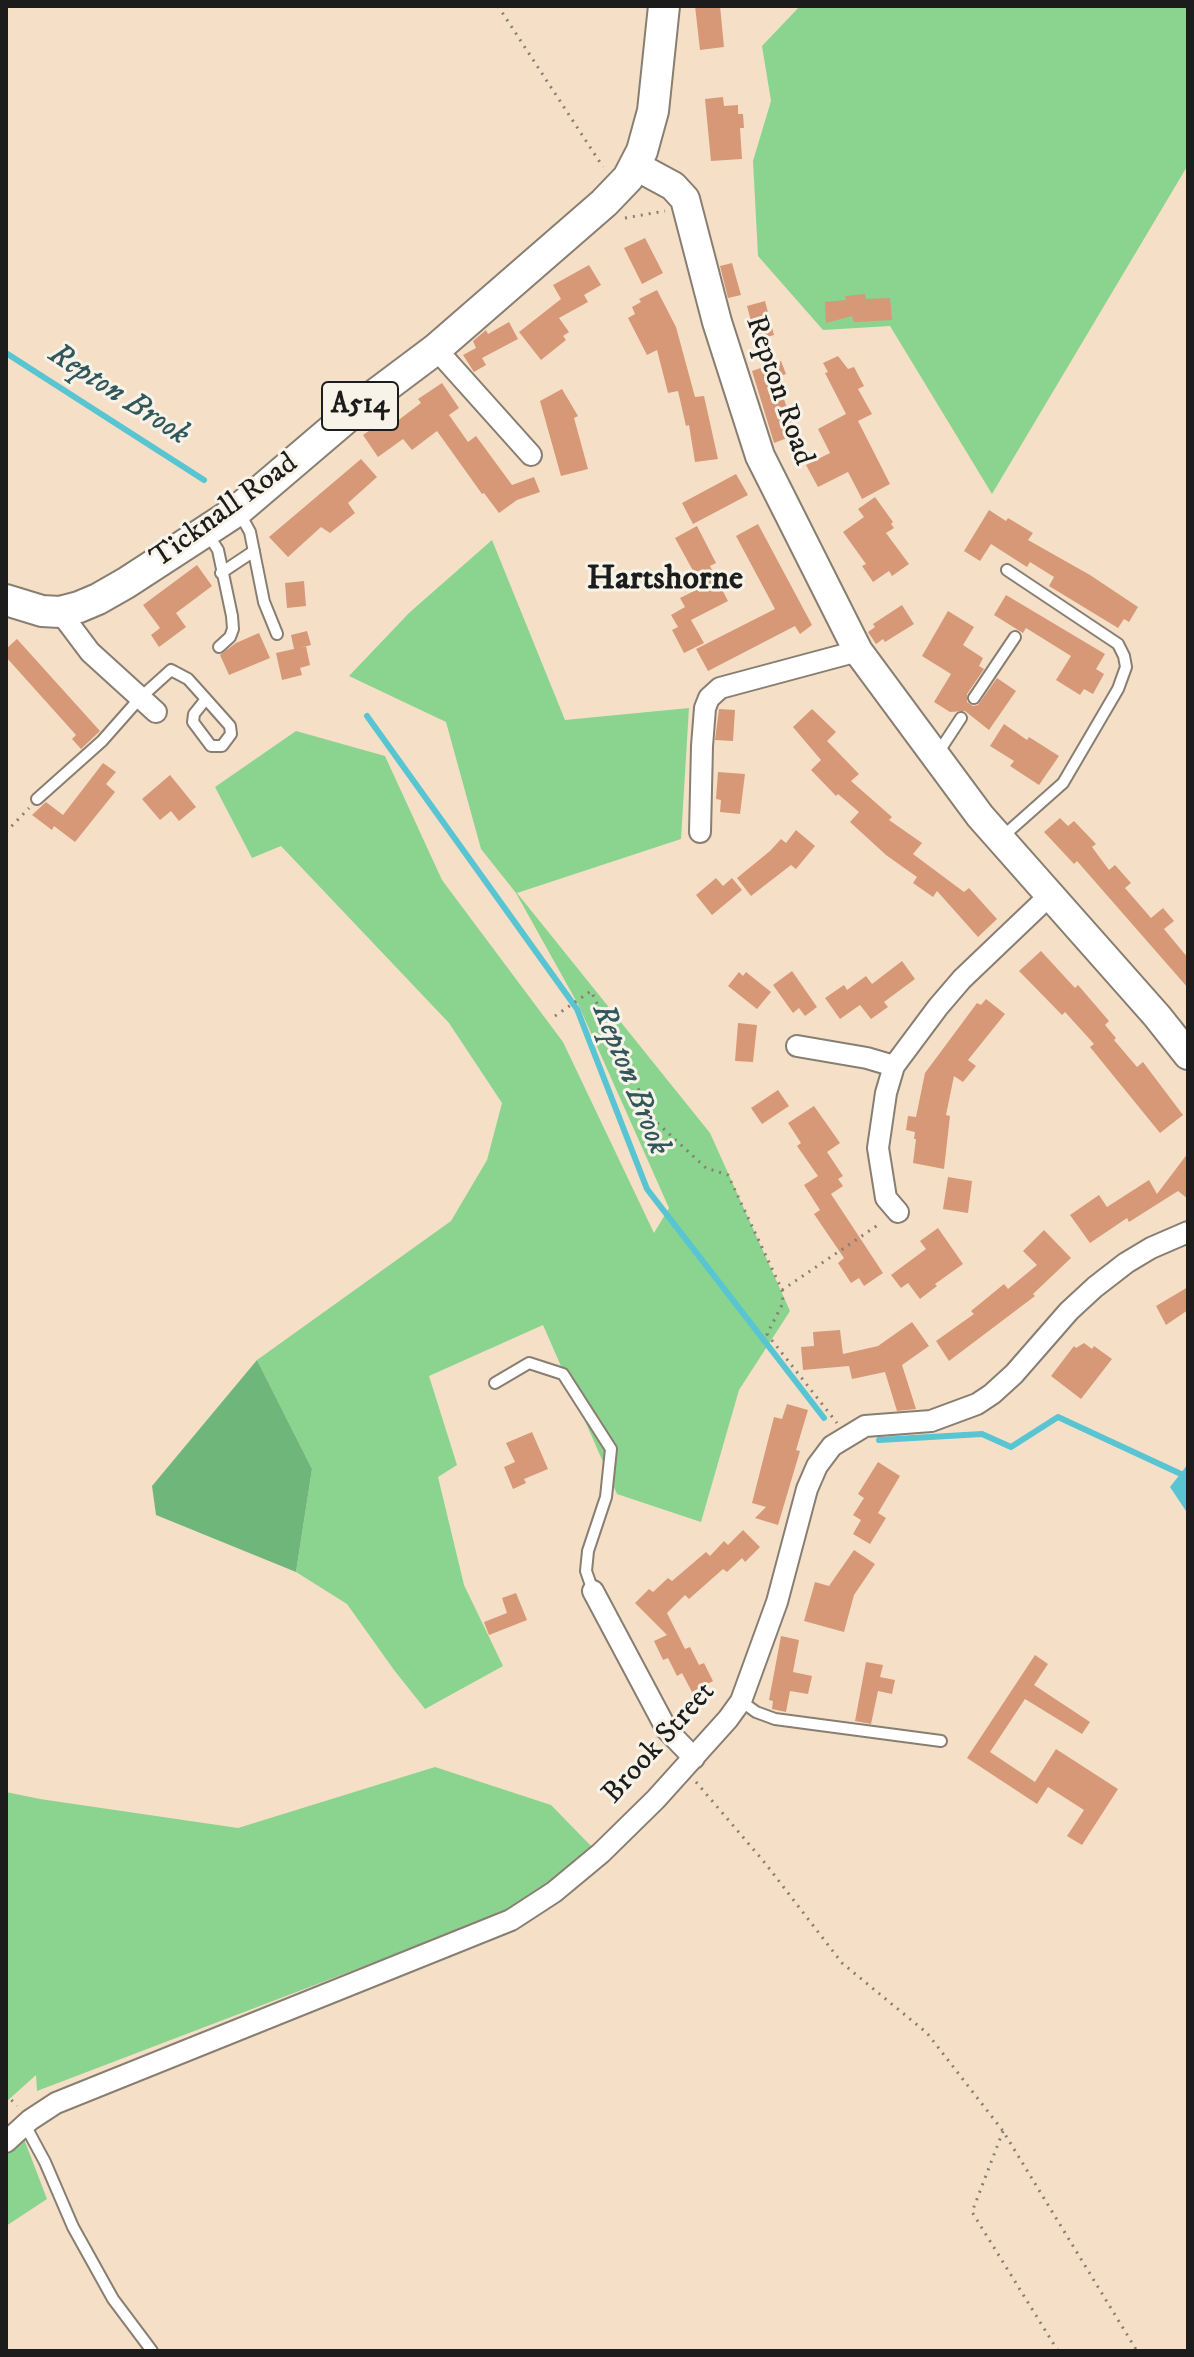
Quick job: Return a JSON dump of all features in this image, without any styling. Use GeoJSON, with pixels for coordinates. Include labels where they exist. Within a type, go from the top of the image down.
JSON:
{"type":"FeatureCollection","features":[{"type":"Feature","properties":{"kind":"main road"},"geometry":{"type":"LineString","coordinates":[[626,191],[653,111],[664,6]]}},
{"type":"Feature","properties":{"kind":"main road","name":"Ticknall Road"},"geometry":{"type":"LineString","coordinates":[[6,600],[42,611],[60,612],[98,599],[238,510],[360,406],[436,349],[626,191]]}},
{"type":"Feature","properties":{"kind":"street","name":"Repton Road"},"geometry":{"type":"LineString","coordinates":[[626,191],[673,186],[681,192],[717,322],[760,456],[858,651],[935,758],[1000,839],[1188,1055]]}},
{"type":"Feature","properties":{"kind":"street"},"geometry":{"type":"LineString","coordinates":[[436,349],[531,455]]}},
{"type":"Feature","properties":{"kind":"street"},"geometry":{"type":"LineString","coordinates":[[60,612],[90,652],[148,705]]}},
{"type":"Feature","properties":{"kind":"street"},"geometry":{"type":"LineString","coordinates":[[700,832],[702,746],[705,708],[709,698],[720,688],[858,651]]}},
{"type":"Feature","properties":{"kind":"street"},"geometry":{"type":"LineString","coordinates":[[898,1212],[886,1198],[878,1148],[886,1093],[894,1066],[962,979],[1049,896]]}},
{"type":"Feature","properties":{"kind":"street"},"geometry":{"type":"LineString","coordinates":[[797,1046],[894,1066]]}},
{"type":"Feature","properties":{"kind":"street","name":"Brook Street"},"geometry":{"type":"LineString","coordinates":[[6,2142],[56,2103],[511,1920],[554,1892],[601,1853],[690,1764],[741,1701],[777,1602],[807,1489],[817,1466],[832,1446],[865,1426],[931,1421],[977,1404],[1014,1374],[1069,1311],[1095,1287],[1151,1248],[1188,1232]]}},
{"type":"Feature","properties":{"kind":"street"},"geometry":{"type":"LineString","coordinates":[[593,1591],[667,1730],[690,1764]]}},
{"type":"Feature","properties":{"kind":"lane"},"geometry":{"type":"LineString","coordinates":[[238,510],[250,532],[264,602],[277,634]]}},
{"type":"Feature","properties":{"kind":"lane"},"geometry":{"type":"LineString","coordinates":[[206,531],[218,550],[233,629],[230,637],[219,647]]}},
{"type":"Feature","properties":{"kind":"lane"},"geometry":{"type":"LineString","coordinates":[[221,573],[254,551]]}},
{"type":"Feature","properties":{"kind":"lane"},"geometry":{"type":"LineString","coordinates":[[1000,839],[1063,783],[1118,689],[1126,667],[1118,644],[1007,570]]}},
{"type":"Feature","properties":{"kind":"lane"},"geometry":{"type":"LineString","coordinates":[[974,698],[1015,637]]}},
{"type":"Feature","properties":{"kind":"lane"},"geometry":{"type":"LineString","coordinates":[[37,799],[148,705],[171,670],[182,674],[206,699],[231,729],[229,739],[217,748],[207,743],[193,722],[194,714],[206,699]]}},
{"type":"Feature","properties":{"kind":"lane"},"geometry":{"type":"LineString","coordinates":[[935,758],[961,718]]}},
{"type":"Feature","properties":{"kind":"lane"},"geometry":{"type":"LineString","coordinates":[[495,1383],[529,1363],[563,1374],[611,1449],[606,1497],[588,1551],[586,1571],[593,1591]]}},
{"type":"Feature","properties":{"kind":"lane"},"geometry":{"type":"LineString","coordinates":[[741,1701],[756,1712],[775,1719],[941,1741]]}},
{"type":"Feature","properties":{"kind":"lane"},"geometry":{"type":"LineString","coordinates":[[25,2125],[73,2227],[113,2299],[152,2351]]}},
{"type":"Feature","properties":{"kind":"path"},"geometry":{"type":"LineString","coordinates":[[498,6],[626,191],[687,207]]}},
{"type":"Feature","properties":{"kind":"path"},"geometry":{"type":"LineString","coordinates":[[6,832],[37,799]]}},
{"type":"Feature","properties":{"kind":"path"},"geometry":{"type":"LineString","coordinates":[[555,1016],[591,991],[653,1119],[706,1168],[728,1175],[782,1290],[783,1303],[767,1334],[847,1435]]}},
{"type":"Feature","properties":{"kind":"path"},"geometry":{"type":"LineString","coordinates":[[782,1290],[898,1212]]}},
{"type":"Feature","properties":{"kind":"path"},"geometry":{"type":"LineString","coordinates":[[690,1764],[842,1963],[927,2033],[1003,2131],[1137,2351]]}},
{"type":"Feature","properties":{"kind":"path"},"geometry":{"type":"LineString","coordinates":[[1003,2131],[972,2212],[1058,2351]]}},
{"type":"Feature","properties":{"kind":"green space"},"geometry":{"type":"Polygon","coordinates":[[[800,6],[1188,6],[1188,165],[992,494],[890,326],[823,330],[758,256],[753,161],[771,101],[762,46],[800,6]]]}},
{"type":"Feature","properties":{"kind":"green space"},"geometry":{"type":"Polygon","coordinates":[[[492,540],[565,720],[689,708],[681,839],[517,893],[710,1133],[790,1311],[739,1390],[701,1522],[617,1494],[543,1325],[429,1376],[457,1465],[438,1477],[464,1585],[503,1666],[425,1709],[347,1604],[296,1572],[312,1469],[257,1360],[451,1221],[487,1160],[502,1103],[449,1023],[281,846],[252,858],[215,787],[296,731],[385,756],[442,880],[563,1042],[654,1233],[669,1208],[579,1006],[516,893],[481,849],[446,722],[349,676],[409,613],[492,540]]]}},
{"type":"Feature","properties":{"kind":"green space"},"geometry":{"type":"Polygon","coordinates":[[[257,1360],[312,1469],[296,1572],[156,1515],[152,1486],[257,1360]]]}},
{"type":"Feature","properties":{"kind":"green space"},"geometry":{"type":"Polygon","coordinates":[[[435,1767],[551,1805],[592,1847],[547,1885],[501,1914],[37,2091],[36,2075],[6,2102],[6,1792],[238,1828],[435,1767]]]}},
{"type":"Feature","properties":{"kind":"green space"},"geometry":{"type":"Polygon","coordinates":[[[24,2139],[47,2199],[6,2226],[6,2155],[24,2139]]]}},
{"type":"Feature","properties":{"kind":"water"},"geometry":{"type":"Polygon","coordinates":[[[1188,1464],[1188,1514],[1170,1487],[1188,1464]]]}},
{"type":"Feature","properties":{"kind":"building"},"geometry":{"type":"Polygon","coordinates":[[[695,6],[720,6],[724,47],[700,50],[695,6]]]}},
{"type":"Feature","properties":{"kind":"building"},"geometry":{"type":"Polygon","coordinates":[[[723,97],[724,106],[738,105],[738,114],[743,114],[744,128],[740,128],[742,159],[711,161],[705,99],[723,97]]]}},
{"type":"Feature","properties":{"kind":"building"},"geometry":{"type":"Polygon","coordinates":[[[645,238],[663,273],[642,284],[624,248],[645,238]]]}},
{"type":"Feature","properties":{"kind":"building"},"geometry":{"type":"Polygon","coordinates":[[[732,263],[741,295],[728,298],[720,266],[732,263]]]}},
{"type":"Feature","properties":{"kind":"building"},"geometry":{"type":"Polygon","coordinates":[[[589,265],[601,285],[584,295],[588,302],[559,318],[569,332],[563,336],[566,340],[541,360],[519,332],[561,299],[553,285],[589,265]]]}},
{"type":"Feature","properties":{"kind":"building"},"geometry":{"type":"Polygon","coordinates":[[[657,290],[676,327],[695,397],[704,396],[718,459],[695,462],[689,425],[686,426],[678,391],[668,393],[657,350],[647,355],[628,318],[635,314],[632,307],[641,302],[639,299],[657,290]]]}},
{"type":"Feature","properties":{"kind":"building"},"geometry":{"type":"Polygon","coordinates":[[[865,294],[866,299],[890,298],[892,320],[854,322],[852,316],[826,323],[825,302],[865,294]]]}},
{"type":"Feature","properties":{"kind":"building"},"geometry":{"type":"Polygon","coordinates":[[[765,301],[774,335],[756,340],[747,306],[765,301]]]}},
{"type":"Feature","properties":{"kind":"building"},"geometry":{"type":"Polygon","coordinates":[[[509,322],[518,339],[482,358],[486,365],[474,372],[463,355],[476,348],[473,341],[486,330],[488,334],[509,322]]]}},
{"type":"Feature","properties":{"kind":"building"},"geometry":{"type":"Polygon","coordinates":[[[838,356],[848,369],[854,367],[864,386],[858,389],[872,414],[858,421],[890,484],[862,499],[848,472],[818,487],[806,465],[830,453],[818,429],[846,414],[823,363],[838,356]]]}},
{"type":"Feature","properties":{"kind":"building"},"geometry":{"type":"Polygon","coordinates":[[[781,361],[786,374],[776,378],[795,429],[785,433],[787,438],[774,443],[752,371],[781,361]]]}},
{"type":"Feature","properties":{"kind":"building"},"geometry":{"type":"Polygon","coordinates":[[[442,383],[459,408],[449,415],[468,442],[476,436],[512,485],[534,477],[540,492],[517,500],[499,513],[437,431],[412,450],[403,439],[378,457],[363,435],[379,424],[384,431],[421,403],[418,399],[442,383]]]}},
{"type":"Feature","properties":{"kind":"building"},"geometry":{"type":"Polygon","coordinates":[[[562,389],[578,416],[574,418],[588,469],[561,476],[540,401],[562,389]]]}},
{"type":"Feature","properties":{"kind":"building"},"geometry":{"type":"Polygon","coordinates":[[[361,459],[377,477],[348,503],[355,513],[330,533],[321,527],[288,557],[269,537],[361,459]]]}},
{"type":"Feature","properties":{"kind":"building"},"geometry":{"type":"Polygon","coordinates":[[[736,474],[748,495],[693,524],[682,503],[736,474]]]}},
{"type":"Feature","properties":{"kind":"building"},"geometry":{"type":"Polygon","coordinates":[[[875,497],[893,522],[894,528],[886,533],[909,564],[892,576],[889,571],[873,582],[862,566],[866,564],[843,532],[864,517],[858,509],[875,497]]]}},
{"type":"Feature","properties":{"kind":"building"},"geometry":{"type":"Polygon","coordinates":[[[989,510],[1033,533],[1028,540],[1138,607],[1129,622],[1124,619],[1118,628],[1049,586],[1054,577],[1030,562],[1027,567],[991,544],[980,561],[964,551],[989,510]]]}},
{"type":"Feature","properties":{"kind":"building"},"geometry":{"type":"Polygon","coordinates":[[[758,524],[812,625],[800,634],[795,626],[708,671],[696,649],[775,609],[736,536],[758,524]]]}},
{"type":"Feature","properties":{"kind":"building"},"geometry":{"type":"Polygon","coordinates":[[[697,526],[716,563],[710,566],[728,601],[691,620],[704,643],[684,653],[672,630],[678,627],[671,615],[685,607],[680,598],[702,587],[675,538],[697,526]]]}},
{"type":"Feature","properties":{"kind":"building"},"geometry":{"type":"Polygon","coordinates":[[[197,565],[212,586],[176,613],[186,627],[159,647],[151,635],[160,628],[143,605],[197,565]]]}},
{"type":"Feature","properties":{"kind":"building"},"geometry":{"type":"Polygon","coordinates":[[[304,581],[306,606],[287,608],[285,583],[304,581]]]}},
{"type":"Feature","properties":{"kind":"building"},"geometry":{"type":"Polygon","coordinates":[[[1006,595],[1105,654],[1096,669],[1104,674],[1093,694],[1084,689],[1080,695],[1056,680],[1071,656],[1026,628],[1023,633],[994,615],[1006,595]]]}},
{"type":"Feature","properties":{"kind":"building"},"geometry":{"type":"Polygon","coordinates":[[[902,605],[914,624],[885,642],[883,639],[876,644],[868,632],[875,627],[873,624],[902,605]]]}},
{"type":"Feature","properties":{"kind":"building"},"geometry":{"type":"Polygon","coordinates":[[[948,611],[974,627],[963,645],[983,658],[979,666],[984,669],[967,694],[967,702],[978,705],[997,678],[1016,691],[989,730],[965,711],[950,712],[934,702],[951,674],[922,656],[948,611]]]}},
{"type":"Feature","properties":{"kind":"building"},"geometry":{"type":"Polygon","coordinates":[[[307,631],[311,645],[306,646],[310,665],[300,668],[302,675],[282,680],[276,653],[294,649],[291,635],[307,631]]]}},
{"type":"Feature","properties":{"kind":"building"},"geometry":{"type":"Polygon","coordinates":[[[259,633],[270,658],[229,675],[220,655],[236,643],[259,633]]]}},
{"type":"Feature","properties":{"kind":"building"},"geometry":{"type":"Polygon","coordinates":[[[17,639],[100,731],[81,749],[72,739],[76,735],[6,657],[6,649],[17,639]]]}},
{"type":"Feature","properties":{"kind":"building"},"geometry":{"type":"Polygon","coordinates":[[[719,709],[735,710],[733,741],[715,740],[719,709]]]}},
{"type":"Feature","properties":{"kind":"building"},"geometry":{"type":"Polygon","coordinates":[[[812,709],[836,732],[827,741],[859,774],[851,781],[892,817],[889,820],[922,843],[913,854],[964,892],[969,888],[997,919],[978,937],[937,891],[933,897],[913,883],[917,877],[886,855],[850,822],[859,812],[838,794],[836,796],[811,770],[821,760],[793,727],[812,709]]]}},
{"type":"Feature","properties":{"kind":"building"},"geometry":{"type":"Polygon","coordinates":[[[1004,724],[1059,756],[1039,785],[1010,766],[1014,761],[990,746],[1004,724]]]}},
{"type":"Feature","properties":{"kind":"building"},"geometry":{"type":"Polygon","coordinates":[[[103,763],[116,772],[106,784],[115,792],[75,842],[32,815],[46,802],[63,815],[103,763]]]}},
{"type":"Feature","properties":{"kind":"building"},"geometry":{"type":"Polygon","coordinates":[[[718,772],[745,774],[740,814],[720,812],[721,800],[716,799],[718,772]]]}},
{"type":"Feature","properties":{"kind":"building"},"geometry":{"type":"Polygon","coordinates":[[[170,775],[196,807],[179,821],[171,811],[160,820],[142,799],[170,775]]]}},
{"type":"Feature","properties":{"kind":"building"},"geometry":{"type":"Polygon","coordinates":[[[1060,818],[1068,826],[1074,821],[1096,844],[1092,847],[1109,870],[1115,865],[1131,883],[1125,888],[1151,918],[1163,908],[1174,921],[1164,929],[1188,958],[1188,988],[1077,861],[1074,864],[1044,832],[1060,818]]]}},
{"type":"Feature","properties":{"kind":"building"},"geometry":{"type":"Polygon","coordinates":[[[796,830],[815,846],[796,869],[791,865],[751,896],[737,878],[781,839],[786,843],[796,830]]]}},
{"type":"Feature","properties":{"kind":"building"},"geometry":{"type":"Polygon","coordinates":[[[716,878],[723,886],[732,878],[742,890],[712,915],[696,895],[716,878]]]}},
{"type":"Feature","properties":{"kind":"building"},"geometry":{"type":"Polygon","coordinates":[[[1041,951],[1075,988],[1078,985],[1109,1021],[1105,1025],[1116,1038],[1114,1040],[1137,1067],[1143,1062],[1183,1115],[1160,1133],[1090,1047],[1094,1044],[1065,1012],[1062,1015],[1019,971],[1041,951]]]}},
{"type":"Feature","properties":{"kind":"building"},"geometry":{"type":"Polygon","coordinates":[[[902,961],[915,979],[884,1002],[888,1007],[871,1019],[860,1005],[840,1019],[825,998],[844,985],[847,990],[866,976],[872,984],[902,961]]]}},
{"type":"Feature","properties":{"kind":"building"},"geometry":{"type":"Polygon","coordinates":[[[792,971],[817,1007],[805,1016],[799,1008],[793,1013],[773,985],[792,971]]]}},
{"type":"Feature","properties":{"kind":"building"},"geometry":{"type":"Polygon","coordinates":[[[739,972],[743,976],[746,972],[771,992],[757,1009],[728,986],[739,972]]]}},
{"type":"Feature","properties":{"kind":"building"},"geometry":{"type":"Polygon","coordinates":[[[986,999],[1005,1014],[968,1060],[976,1066],[963,1082],[954,1076],[946,1115],[950,1116],[944,1169],[913,1163],[915,1132],[906,1130],[908,1116],[916,1117],[925,1073],[977,1003],[981,1005],[986,999]]]}},
{"type":"Feature","properties":{"kind":"building"},"geometry":{"type":"Polygon","coordinates":[[[738,1023],[757,1025],[753,1062],[735,1061],[738,1023]]]}},
{"type":"Feature","properties":{"kind":"building"},"geometry":{"type":"Polygon","coordinates":[[[778,1090],[789,1106],[762,1124],[751,1108],[778,1090]]]}},
{"type":"Feature","properties":{"kind":"building"},"geometry":{"type":"Polygon","coordinates":[[[814,1106],[840,1143],[827,1152],[843,1176],[838,1179],[843,1186],[831,1194],[883,1273],[864,1286],[859,1278],[851,1283],[838,1263],[844,1258],[814,1214],[820,1210],[804,1185],[818,1176],[797,1146],[801,1143],[788,1123],[814,1106]]]}},
{"type":"Feature","properties":{"kind":"building"},"geometry":{"type":"Polygon","coordinates":[[[1188,1153],[1188,1199],[1178,1191],[1129,1222],[1127,1218],[1090,1243],[1070,1215],[1099,1195],[1107,1207],[1149,1180],[1157,1194],[1188,1153]]]}},
{"type":"Feature","properties":{"kind":"building"},"geometry":{"type":"Polygon","coordinates":[[[948,1177],[972,1181],[968,1213],[943,1209],[948,1177]]]}},
{"type":"Feature","properties":{"kind":"building"},"geometry":{"type":"Polygon","coordinates":[[[938,1228],[963,1264],[920,1299],[908,1283],[901,1288],[891,1275],[926,1249],[920,1241],[938,1228]]]}},
{"type":"Feature","properties":{"kind":"building"},"geometry":{"type":"Polygon","coordinates":[[[1044,1230],[1071,1258],[1033,1294],[1035,1296],[949,1361],[936,1341],[974,1314],[971,1311],[1004,1284],[1008,1289],[1037,1265],[1023,1251],[1044,1230]]]}},
{"type":"Feature","properties":{"kind":"building"},"geometry":{"type":"Polygon","coordinates":[[[1188,1287],[1188,1310],[1166,1325],[1156,1306],[1188,1287]]]}},
{"type":"Feature","properties":{"kind":"building"},"geometry":{"type":"Polygon","coordinates":[[[912,1322],[929,1346],[902,1365],[916,1409],[897,1411],[885,1372],[852,1379],[849,1366],[803,1370],[801,1347],[814,1346],[813,1332],[840,1330],[843,1354],[878,1346],[912,1322]]]}},
{"type":"Feature","properties":{"kind":"building"},"geometry":{"type":"Polygon","coordinates":[[[1084,1343],[1112,1359],[1081,1399],[1051,1376],[1074,1346],[1076,1348],[1084,1343]]]}},
{"type":"Feature","properties":{"kind":"building"},"geometry":{"type":"Polygon","coordinates":[[[787,1404],[808,1410],[796,1450],[800,1451],[778,1525],[755,1518],[766,1507],[752,1503],[774,1417],[782,1419],[787,1404]]]}},
{"type":"Feature","properties":{"kind":"building"},"geometry":{"type":"Polygon","coordinates":[[[532,1432],[548,1469],[524,1479],[526,1483],[513,1489],[504,1467],[515,1462],[506,1443],[532,1432]]]}},
{"type":"Feature","properties":{"kind":"building"},"geometry":{"type":"Polygon","coordinates":[[[878,1462],[900,1476],[878,1513],[886,1518],[870,1544],[853,1534],[861,1520],[853,1515],[864,1498],[858,1494],[878,1462]]]}},
{"type":"Feature","properties":{"kind":"building"},"geometry":{"type":"Polygon","coordinates":[[[743,1530],[760,1547],[745,1562],[742,1558],[727,1572],[723,1569],[689,1599],[685,1595],[667,1613],[685,1649],[690,1647],[699,1665],[704,1663],[713,1681],[692,1692],[682,1673],[677,1676],[668,1658],[663,1660],[654,1641],[667,1635],[635,1603],[649,1589],[653,1592],[668,1578],[672,1581],[706,1552],[710,1556],[724,1541],[728,1545],[743,1530]]]}},
{"type":"Feature","properties":{"kind":"building"},"geometry":{"type":"Polygon","coordinates":[[[854,1550],[875,1564],[854,1595],[844,1632],[804,1621],[815,1582],[829,1586],[854,1550]]]}},
{"type":"Feature","properties":{"kind":"building"},"geometry":{"type":"Polygon","coordinates":[[[516,1593],[527,1620],[489,1635],[484,1622],[507,1613],[502,1598],[516,1593]]]}},
{"type":"Feature","properties":{"kind":"building"},"geometry":{"type":"Polygon","coordinates":[[[781,1636],[799,1640],[793,1672],[812,1676],[808,1694],[790,1691],[786,1712],[772,1709],[773,1701],[769,1700],[781,1636]]]}},
{"type":"Feature","properties":{"kind":"building"},"geometry":{"type":"Polygon","coordinates":[[[1035,1655],[1048,1664],[1034,1685],[1090,1722],[1082,1734],[1025,1699],[990,1752],[1035,1782],[1056,1749],[1118,1789],[1082,1845],[1067,1836],[1084,1810],[1048,1787],[1037,1804],[967,1758],[1035,1655]]]}},
{"type":"Feature","properties":{"kind":"building"},"geometry":{"type":"Polygon","coordinates":[[[866,1662],[883,1665],[880,1677],[895,1680],[892,1694],[878,1691],[871,1724],[855,1721],[866,1662]]]}},
{"type":"Feature","properties":{"kind":"waterway","name":"Repton Brook"},"geometry":{"type":"LineString","coordinates":[[6,353],[204,480]]}},
{"type":"Feature","properties":{"kind":"waterway","name":"Repton Brook"},"geometry":{"type":"LineString","coordinates":[[367,716],[577,1009],[647,1189],[824,1418]]}},
{"type":"Feature","properties":{"kind":"waterway","name":"Repton Brook"},"geometry":{"type":"LineString","coordinates":[[879,1440],[982,1434],[1011,1447],[1058,1417],[1181,1474]]}},
{"type":"Feature","properties":{"kind":"district","name":"Hartshorne"},"geometry":{"type":"Point","coordinates":[665,581]}}]}
